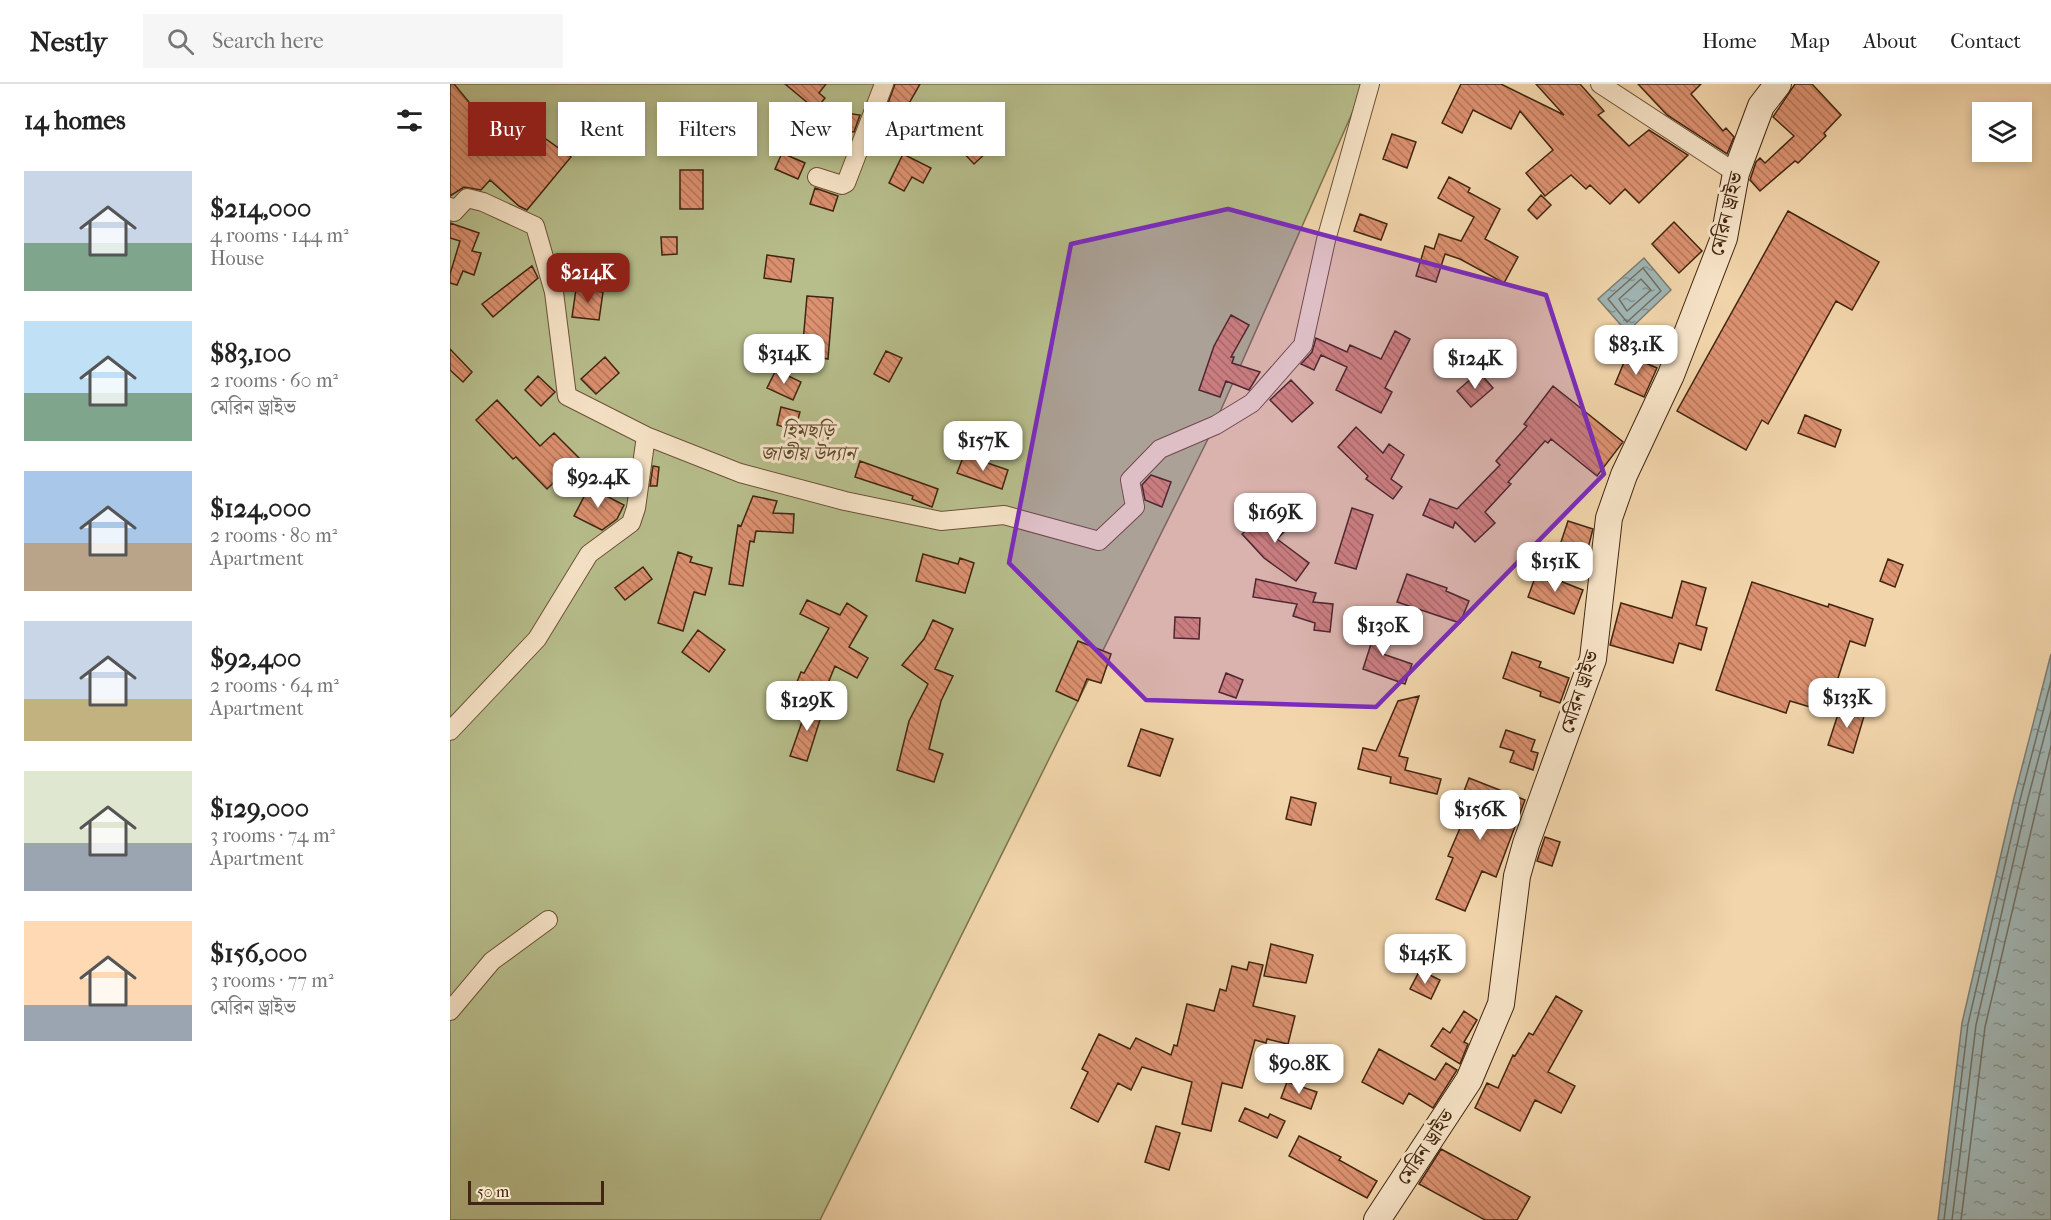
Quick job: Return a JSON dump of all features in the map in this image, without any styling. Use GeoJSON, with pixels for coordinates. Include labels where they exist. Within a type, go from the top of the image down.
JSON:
{"type":"FeatureCollection","features":[{"type":"Feature","properties":{"kind":"main road","name":"মেরিন ড্রাইভ"},"geometry":{"type":"LineString","coordinates":[[1377,1220],[1469,1080],[1501,1004],[1517,876],[1526,844],[1593,659],[1609,518],[1624,475],[1671,375],[1724,238],[1736,173],[1761,106],[1778,84]]}},
{"type":"Feature","properties":{"kind":"street"},"geometry":{"type":"LineString","coordinates":[[817,177],[842,185],[846,183],[884,84]]}},
{"type":"Feature","properties":{"kind":"street"},"geometry":{"type":"LineString","coordinates":[[450,207],[454,212],[467,198],[483,202],[535,226],[554,292],[567,396],[646,436],[740,473],[845,501],[941,521],[1004,515],[1099,541],[1135,507],[1130,480],[1160,449],[1216,425],[1252,403],[1303,345],[1326,240],[1370,84]]}},
{"type":"Feature","properties":{"kind":"street"},"geometry":{"type":"LineString","coordinates":[[1600,84],[1736,173]]}},
{"type":"Feature","properties":{"kind":"street"},"geometry":{"type":"LineString","coordinates":[[450,731],[537,639],[589,554],[631,523],[636,508],[646,436]]}},
{"type":"Feature","properties":{"kind":"street"},"geometry":{"type":"LineString","coordinates":[[450,1011],[492,962],[548,920]]}},
{"type":"Feature","properties":{"kind":"highlighted area"},"geometry":{"type":"Polygon","coordinates":[[[1228,209],[1546,295],[1604,474],[1376,707],[1146,700],[1009,563],[1071,244],[1228,209]]]}},
{"type":"Feature","properties":{"kind":"green space","name":"হিমছড়ি জাতীয় উদ্যান"},"geometry":{"type":"Polygon","coordinates":[[[450,84],[1365,84],[1208,439],[820,1220],[450,1220],[450,84]]]}},
{"type":"Feature","properties":{"kind":"water"},"geometry":{"type":"Polygon","coordinates":[[[1644,258],[1671,290],[1627,332],[1598,299],[1644,258]]]}},
{"type":"Feature","properties":{"kind":"water"},"geometry":{"type":"Polygon","coordinates":[[[2051,654],[2051,1220],[1938,1220],[1962,1023],[2014,798],[2051,654]]]}},
{"type":"Feature","properties":{"kind":"building"},"geometry":{"type":"Polygon","coordinates":[[[450,84],[454,84],[469,102],[468,156],[546,156],[546,139],[558,148],[558,156],[571,157],[527,210],[519,206],[490,180],[481,190],[464,187],[450,196],[450,84]]]}},
{"type":"Feature","properties":{"kind":"building"},"geometry":{"type":"Polygon","coordinates":[[[785,84],[826,84],[819,93],[825,98],[822,102],[807,102],[785,84]]]}},
{"type":"Feature","properties":{"kind":"building"},"geometry":{"type":"Polygon","coordinates":[[[895,84],[920,84],[910,102],[888,102],[895,84]]]}},
{"type":"Feature","properties":{"kind":"building"},"geometry":{"type":"Polygon","coordinates":[[[1461,84],[1501,84],[1564,115],[1536,84],[1580,84],[1604,111],[1598,115],[1629,146],[1649,130],[1688,155],[1639,203],[1625,189],[1610,204],[1590,185],[1586,189],[1571,175],[1545,196],[1526,173],[1553,150],[1520,111],[1511,129],[1473,110],[1462,133],[1442,123],[1461,84]]]}},
{"type":"Feature","properties":{"kind":"building"},"geometry":{"type":"Polygon","coordinates":[[[1638,84],[1701,84],[1691,94],[1723,131],[1726,128],[1734,137],[1727,154],[1667,115],[1638,84]]]}},
{"type":"Feature","properties":{"kind":"building"},"geometry":{"type":"Polygon","coordinates":[[[1795,84],[1812,84],[1841,115],[1824,133],[1826,136],[1798,163],[1795,161],[1760,191],[1750,180],[1756,162],[1760,158],[1765,163],[1794,136],[1773,117],[1795,84]]]}},
{"type":"Feature","properties":{"kind":"building"},"geometry":{"type":"Polygon","coordinates":[[[852,114],[860,115],[854,132],[852,132],[852,114]]]}},
{"type":"Feature","properties":{"kind":"building"},"geometry":{"type":"Polygon","coordinates":[[[1392,134],[1416,142],[1407,168],[1383,159],[1392,134]]]}},
{"type":"Feature","properties":{"kind":"building"},"geometry":{"type":"Polygon","coordinates":[[[781,156],[789,156],[805,163],[798,179],[775,169],[781,156]]]}},
{"type":"Feature","properties":{"kind":"building"},"geometry":{"type":"Polygon","coordinates":[[[902,156],[907,156],[931,168],[923,183],[912,177],[904,191],[889,183],[902,156]]]}},
{"type":"Feature","properties":{"kind":"building"},"geometry":{"type":"Polygon","coordinates":[[[967,156],[983,156],[974,164],[967,156]]]}},
{"type":"Feature","properties":{"kind":"building"},"geometry":{"type":"Polygon","coordinates":[[[680,170],[703,170],[703,209],[680,209],[680,170]]]}},
{"type":"Feature","properties":{"kind":"building"},"geometry":{"type":"Polygon","coordinates":[[[1449,177],[1470,188],[1468,192],[1500,209],[1485,239],[1518,257],[1504,283],[1460,259],[1445,254],[1436,282],[1416,276],[1425,246],[1434,249],[1439,234],[1461,241],[1474,217],[1438,198],[1449,177]]]}},
{"type":"Feature","properties":{"kind":"building"},"geometry":{"type":"Polygon","coordinates":[[[815,188],[838,196],[833,211],[810,204],[815,188]]]}},
{"type":"Feature","properties":{"kind":"building"},"geometry":{"type":"Polygon","coordinates":[[[1541,195],[1551,205],[1537,219],[1528,210],[1541,195]]]}},
{"type":"Feature","properties":{"kind":"building"},"geometry":{"type":"Polygon","coordinates":[[[1788,211],[1879,262],[1852,310],[1836,301],[1768,424],[1762,420],[1746,450],[1677,411],[1788,211]]]}},
{"type":"Feature","properties":{"kind":"building"},"geometry":{"type":"Polygon","coordinates":[[[1360,214],[1387,224],[1381,240],[1354,231],[1360,214]]]}},
{"type":"Feature","properties":{"kind":"building"},"geometry":{"type":"Polygon","coordinates":[[[1674,222],[1702,251],[1679,273],[1652,244],[1674,222]]]}},
{"type":"Feature","properties":{"kind":"building"},"geometry":{"type":"Polygon","coordinates":[[[450,223],[479,233],[472,251],[481,253],[474,275],[463,271],[457,285],[450,283],[450,274],[460,241],[450,238],[450,223]]]}},
{"type":"Feature","properties":{"kind":"building"},"geometry":{"type":"Polygon","coordinates":[[[661,237],[677,237],[677,254],[662,255],[661,237]]]}},
{"type":"Feature","properties":{"kind":"building"},"geometry":{"type":"Polygon","coordinates":[[[767,255],[794,259],[791,282],[764,278],[767,255]]]}},
{"type":"Feature","properties":{"kind":"building"},"geometry":{"type":"Polygon","coordinates":[[[532,266],[538,278],[493,317],[482,304],[532,266]]]}},
{"type":"Feature","properties":{"kind":"building"},"geometry":{"type":"Polygon","coordinates":[[[576,289],[603,292],[599,320],[572,317],[576,289]]]}},
{"type":"Feature","properties":{"kind":"building"},"geometry":{"type":"Polygon","coordinates":[[[807,296],[833,298],[828,359],[802,354],[807,296]]]}},
{"type":"Feature","properties":{"kind":"building"},"geometry":{"type":"Polygon","coordinates":[[[1231,315],[1249,325],[1231,357],[1234,357],[1232,363],[1260,372],[1249,390],[1226,381],[1220,397],[1199,390],[1214,346],[1231,315]]]}},
{"type":"Feature","properties":{"kind":"building"},"geometry":{"type":"Polygon","coordinates":[[[1395,331],[1410,339],[1385,388],[1392,392],[1381,413],[1336,390],[1347,367],[1321,355],[1314,370],[1301,364],[1312,352],[1316,338],[1347,352],[1350,345],[1381,359],[1395,331]]]}},
{"type":"Feature","properties":{"kind":"building"},"geometry":{"type":"Polygon","coordinates":[[[450,349],[472,372],[463,382],[450,370],[450,349]]]}},
{"type":"Feature","properties":{"kind":"building"},"geometry":{"type":"Polygon","coordinates":[[[886,351],[902,358],[889,382],[874,374],[886,351]]]}},
{"type":"Feature","properties":{"kind":"building"},"geometry":{"type":"Polygon","coordinates":[[[1627,355],[1657,368],[1644,397],[1615,384],[1627,355]]]}},
{"type":"Feature","properties":{"kind":"building"},"geometry":{"type":"Polygon","coordinates":[[[605,357],[619,373],[596,394],[581,379],[605,357]]]}},
{"type":"Feature","properties":{"kind":"building"},"geometry":{"type":"Polygon","coordinates":[[[776,370],[801,382],[793,400],[767,388],[776,370]]]}},
{"type":"Feature","properties":{"kind":"building"},"geometry":{"type":"Polygon","coordinates":[[[1479,372],[1493,388],[1471,407],[1457,391],[1479,372]]]}},
{"type":"Feature","properties":{"kind":"building"},"geometry":{"type":"Polygon","coordinates":[[[538,376],[555,392],[541,406],[525,390],[538,376]]]}},
{"type":"Feature","properties":{"kind":"building"},"geometry":{"type":"Polygon","coordinates":[[[1291,380],[1313,403],[1292,422],[1270,400],[1291,380]]]}},
{"type":"Feature","properties":{"kind":"building"},"geometry":{"type":"Polygon","coordinates":[[[1553,386],[1623,442],[1597,476],[1551,439],[1548,443],[1545,441],[1485,512],[1495,523],[1475,542],[1455,522],[1453,528],[1423,515],[1430,499],[1457,509],[1500,465],[1496,461],[1527,426],[1524,424],[1553,386]]]}},
{"type":"Feature","properties":{"kind":"building"},"geometry":{"type":"Polygon","coordinates":[[[497,400],[540,446],[554,433],[579,458],[547,489],[516,457],[513,459],[476,420],[497,400]]]}},
{"type":"Feature","properties":{"kind":"building"},"geometry":{"type":"Polygon","coordinates":[[[781,407],[800,412],[795,430],[777,425],[781,407]]]}},
{"type":"Feature","properties":{"kind":"building"},"geometry":{"type":"Polygon","coordinates":[[[1805,415],[1841,430],[1835,447],[1798,433],[1805,415]]]}},
{"type":"Feature","properties":{"kind":"building"},"geometry":{"type":"Polygon","coordinates":[[[1356,427],[1383,453],[1389,444],[1404,455],[1391,479],[1402,487],[1393,499],[1366,479],[1368,476],[1338,447],[1356,427]]]}},
{"type":"Feature","properties":{"kind":"building"},"geometry":{"type":"Polygon","coordinates":[[[964,455],[1008,470],[1002,489],[957,473],[964,455]]]}},
{"type":"Feature","properties":{"kind":"building"},"geometry":{"type":"Polygon","coordinates":[[[860,461],[938,489],[932,507],[912,499],[913,496],[855,477],[860,461]]]}},
{"type":"Feature","properties":{"kind":"building"},"geometry":{"type":"Polygon","coordinates":[[[653,466],[659,467],[657,486],[650,486],[653,466]]]}},
{"type":"Feature","properties":{"kind":"building"},"geometry":{"type":"Polygon","coordinates":[[[1151,475],[1171,482],[1162,507],[1145,500],[1142,485],[1151,475]]]}},
{"type":"Feature","properties":{"kind":"building"},"geometry":{"type":"Polygon","coordinates":[[[589,487],[624,505],[617,519],[602,530],[574,516],[589,487]]]}},
{"type":"Feature","properties":{"kind":"building"},"geometry":{"type":"Polygon","coordinates":[[[753,496],[777,501],[773,513],[794,514],[793,533],[756,531],[754,542],[750,541],[743,586],[729,584],[738,525],[741,526],[753,496]]]}},
{"type":"Feature","properties":{"kind":"building"},"geometry":{"type":"Polygon","coordinates":[[[1274,506],[1291,525],[1277,539],[1309,563],[1296,581],[1264,558],[1242,534],[1274,506]]]}},
{"type":"Feature","properties":{"kind":"building"},"geometry":{"type":"Polygon","coordinates":[[[1352,508],[1373,515],[1356,569],[1335,563],[1352,508]]]}},
{"type":"Feature","properties":{"kind":"building"},"geometry":{"type":"Polygon","coordinates":[[[1568,521],[1593,529],[1587,552],[1561,542],[1568,521]]]}},
{"type":"Feature","properties":{"kind":"building"},"geometry":{"type":"Polygon","coordinates":[[[678,552],[692,557],[690,562],[712,568],[705,595],[694,592],[683,631],[658,623],[678,552]]]}},
{"type":"Feature","properties":{"kind":"building"},"geometry":{"type":"Polygon","coordinates":[[[923,554],[958,564],[960,558],[974,563],[965,593],[916,581],[923,554]]]}},
{"type":"Feature","properties":{"kind":"building"},"geometry":{"type":"Polygon","coordinates":[[[1888,559],[1903,565],[1895,587],[1880,581],[1888,559]]]}},
{"type":"Feature","properties":{"kind":"building"},"geometry":{"type":"Polygon","coordinates":[[[643,567],[652,579],[625,600],[615,588],[643,567]]]}},
{"type":"Feature","properties":{"kind":"building"},"geometry":{"type":"Polygon","coordinates":[[[1537,572],[1583,590],[1574,614],[1528,597],[1537,572]]]}},
{"type":"Feature","properties":{"kind":"building"},"geometry":{"type":"Polygon","coordinates":[[[1407,574],[1447,588],[1446,591],[1469,601],[1460,623],[1397,602],[1407,574]]]}},
{"type":"Feature","properties":{"kind":"building"},"geometry":{"type":"Polygon","coordinates":[[[1256,579],[1316,593],[1313,602],[1333,604],[1330,632],[1314,630],[1315,623],[1293,616],[1297,604],[1253,597],[1256,579]]]}},
{"type":"Feature","properties":{"kind":"building"},"geometry":{"type":"Polygon","coordinates":[[[1682,581],[1706,588],[1696,625],[1707,628],[1701,650],[1679,643],[1673,663],[1610,645],[1621,603],[1672,618],[1682,581]]]}},
{"type":"Feature","properties":{"kind":"building"},"geometry":{"type":"Polygon","coordinates":[[[1752,582],[1873,619],[1865,646],[1850,641],[1827,712],[1790,701],[1786,713],[1716,690],[1752,582]]]}},
{"type":"Feature","properties":{"kind":"building"},"geometry":{"type":"Polygon","coordinates":[[[807,600],[840,615],[847,603],[867,616],[849,647],[868,658],[857,678],[835,666],[820,703],[793,692],[801,672],[804,673],[829,628],[800,614],[807,600]]]}},
{"type":"Feature","properties":{"kind":"building"},"geometry":{"type":"Polygon","coordinates":[[[1175,617],[1200,618],[1199,639],[1174,638],[1175,617]]]}},
{"type":"Feature","properties":{"kind":"building"},"geometry":{"type":"Polygon","coordinates":[[[933,620],[953,629],[935,669],[953,676],[941,701],[929,749],[943,754],[934,782],[897,770],[909,721],[928,684],[902,665],[924,639],[933,620]]]}},
{"type":"Feature","properties":{"kind":"building"},"geometry":{"type":"Polygon","coordinates":[[[1367,625],[1390,633],[1383,654],[1412,664],[1405,684],[1363,669],[1371,644],[1361,641],[1367,625]]]}},
{"type":"Feature","properties":{"kind":"building"},"geometry":{"type":"Polygon","coordinates":[[[698,630],[725,650],[709,672],[682,652],[698,630]]]}},
{"type":"Feature","properties":{"kind":"building"},"geometry":{"type":"Polygon","coordinates":[[[1078,641],[1111,654],[1101,683],[1087,679],[1078,701],[1056,691],[1078,641]]]}},
{"type":"Feature","properties":{"kind":"building"},"geometry":{"type":"Polygon","coordinates":[[[1512,652],[1541,662],[1539,667],[1569,678],[1560,703],[1540,696],[1541,692],[1503,678],[1512,652]]]}},
{"type":"Feature","properties":{"kind":"building"},"geometry":{"type":"Polygon","coordinates":[[[1226,673],[1243,680],[1236,698],[1219,692],[1226,673]]]}},
{"type":"Feature","properties":{"kind":"building"},"geometry":{"type":"Polygon","coordinates":[[[1419,696],[1399,756],[1408,758],[1405,770],[1441,779],[1437,794],[1390,783],[1391,777],[1358,769],[1363,748],[1376,751],[1398,701],[1419,696]]]}},
{"type":"Feature","properties":{"kind":"building"},"geometry":{"type":"Polygon","coordinates":[[[809,702],[824,707],[807,761],[790,756],[809,702]]]}},
{"type":"Feature","properties":{"kind":"building"},"geometry":{"type":"Polygon","coordinates":[[[1841,705],[1865,713],[1853,753],[1828,745],[1841,705]]]}},
{"type":"Feature","properties":{"kind":"building"},"geometry":{"type":"Polygon","coordinates":[[[1141,729],[1173,739],[1160,776],[1128,766],[1141,729]]]}},
{"type":"Feature","properties":{"kind":"building"},"geometry":{"type":"Polygon","coordinates":[[[1506,730],[1535,740],[1531,751],[1538,753],[1533,770],[1510,762],[1514,751],[1500,747],[1506,730]]]}},
{"type":"Feature","properties":{"kind":"building"},"geometry":{"type":"Polygon","coordinates":[[[1469,778],[1525,800],[1496,877],[1482,871],[1465,911],[1436,899],[1453,858],[1448,856],[1470,805],[1460,802],[1469,778]]]}},
{"type":"Feature","properties":{"kind":"building"},"geometry":{"type":"Polygon","coordinates":[[[1291,797],[1316,803],[1311,825],[1286,819],[1291,797]]]}},
{"type":"Feature","properties":{"kind":"building"},"geometry":{"type":"Polygon","coordinates":[[[1545,837],[1560,842],[1552,866],[1537,861],[1545,837]]]}},
{"type":"Feature","properties":{"kind":"building"},"geometry":{"type":"Polygon","coordinates":[[[1271,944],[1313,955],[1306,983],[1264,976],[1271,944]]]}},
{"type":"Feature","properties":{"kind":"building"},"geometry":{"type":"Polygon","coordinates":[[[1249,962],[1263,965],[1253,1006],[1295,1016],[1288,1044],[1267,1039],[1266,1043],[1255,1040],[1242,1088],[1222,1083],[1211,1131],[1182,1124],[1192,1082],[1142,1067],[1131,1090],[1118,1083],[1098,1122],[1071,1108],[1088,1072],[1082,1069],[1099,1034],[1130,1049],[1136,1038],[1171,1055],[1174,1045],[1177,1046],[1187,1004],[1214,1011],[1220,989],[1226,991],[1232,966],[1247,970],[1249,962]]]}},
{"type":"Feature","properties":{"kind":"building"},"geometry":{"type":"Polygon","coordinates":[[[1420,970],[1440,980],[1431,999],[1410,989],[1420,970]]]}},
{"type":"Feature","properties":{"kind":"building"},"geometry":{"type":"Polygon","coordinates":[[[1556,996],[1582,1011],[1548,1072],[1575,1086],[1561,1113],[1535,1100],[1520,1131],[1475,1108],[1487,1083],[1498,1088],[1513,1055],[1515,1056],[1529,1033],[1533,1035],[1556,996]]]}},
{"type":"Feature","properties":{"kind":"building"},"geometry":{"type":"Polygon","coordinates":[[[1464,1011],[1477,1020],[1464,1042],[1468,1044],[1460,1064],[1431,1046],[1443,1028],[1450,1033],[1464,1011]]]}},
{"type":"Feature","properties":{"kind":"building"},"geometry":{"type":"Polygon","coordinates":[[[1379,1049],[1435,1080],[1446,1063],[1457,1070],[1433,1108],[1409,1093],[1403,1104],[1362,1082],[1379,1049]]]}},
{"type":"Feature","properties":{"kind":"building"},"geometry":{"type":"Polygon","coordinates":[[[1287,1082],[1317,1092],[1311,1109],[1281,1098],[1287,1082]]]}},
{"type":"Feature","properties":{"kind":"building"},"geometry":{"type":"Polygon","coordinates":[[[1245,1108],[1268,1118],[1270,1114],[1285,1121],[1277,1138],[1239,1121],[1245,1108]]]}},
{"type":"Feature","properties":{"kind":"building"},"geometry":{"type":"Polygon","coordinates":[[[1156,1126],[1180,1133],[1169,1170],[1145,1162],[1156,1126]]]}},
{"type":"Feature","properties":{"kind":"building"},"geometry":{"type":"Polygon","coordinates":[[[1299,1136],[1341,1157],[1339,1160],[1377,1181],[1367,1198],[1289,1156],[1299,1136]]]}},
{"type":"Feature","properties":{"kind":"building"},"geometry":{"type":"Polygon","coordinates":[[[1441,1149],[1530,1197],[1517,1220],[1485,1220],[1419,1184],[1441,1149]]]}}]}
